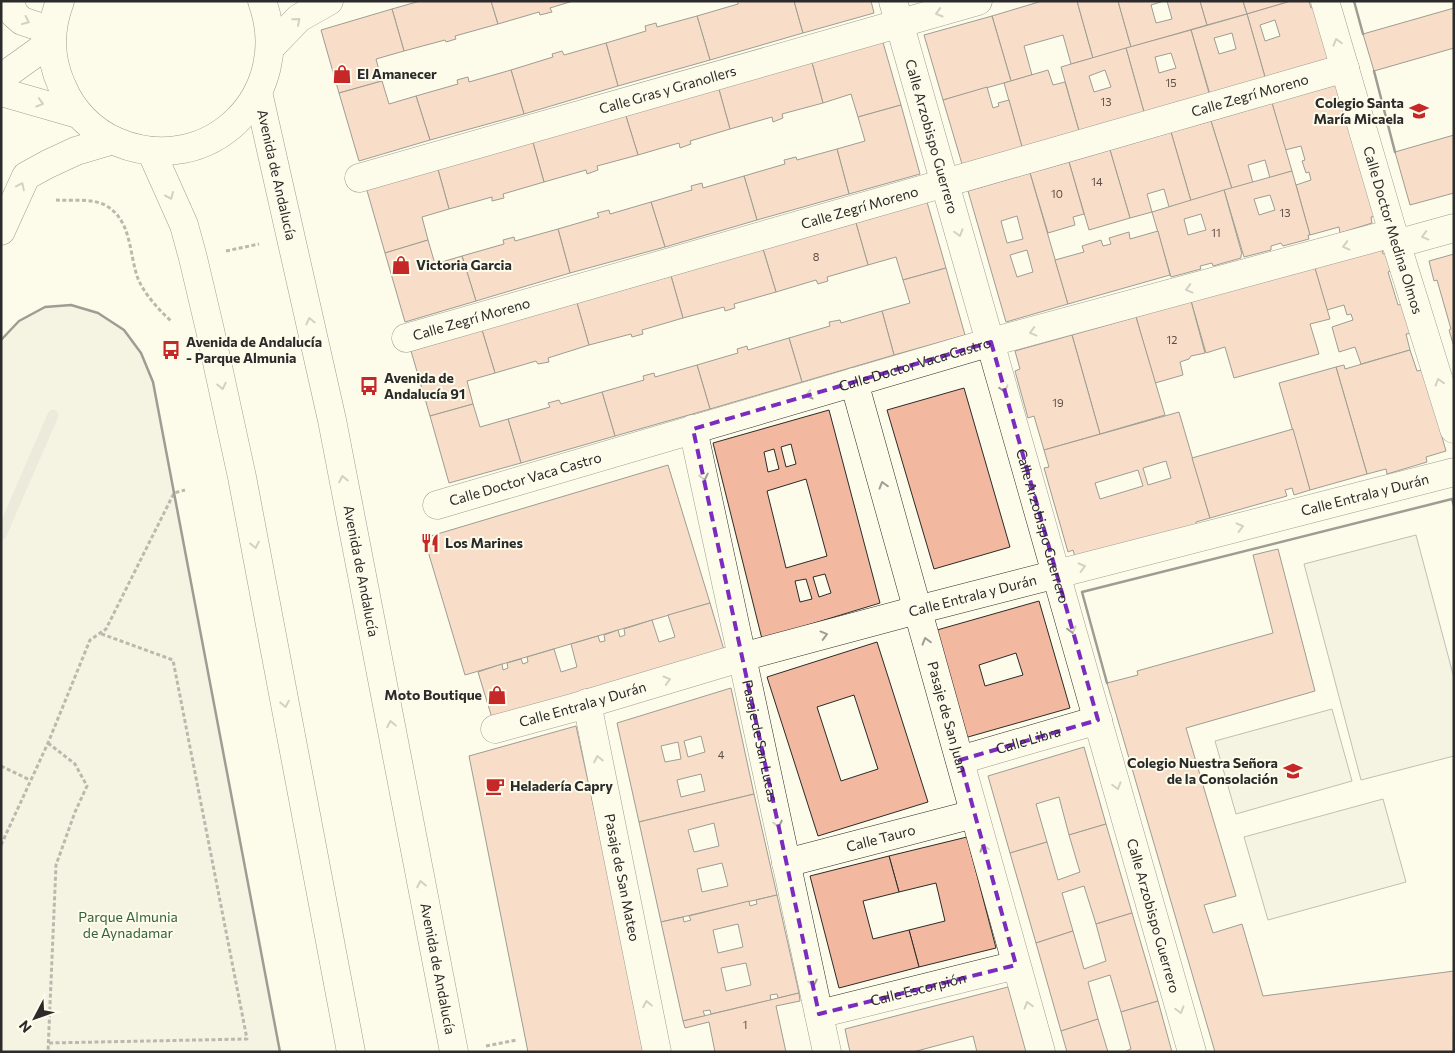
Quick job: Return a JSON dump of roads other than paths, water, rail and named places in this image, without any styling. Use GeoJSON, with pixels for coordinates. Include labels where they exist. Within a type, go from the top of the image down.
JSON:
{"type":"FeatureCollection","features":[{"type":"Feature","properties":{"kind":"street"},"geometry":{"type":"LineString","coordinates":[[10,1],[14,14],[22,21],[52,36]]}},
{"type":"Feature","properties":{"kind":"street"},"geometry":{"type":"LineString","coordinates":[[60,1],[55,13],[52,58],[65,94],[78,114],[92,127],[126,146],[150,151],[171,151],[207,141],[222,133],[236,122],[248,108],[265,76],[270,48],[270,31],[262,1]]}},
{"type":"Feature","properties":{"kind":"street"},"geometry":{"type":"LineString","coordinates":[[270,48],[299,18],[329,1]]}},
{"type":"Feature","properties":{"kind":"street","name":"Calle Gras y Granollers"},"geometry":{"type":"LineString","coordinates":[[359,178],[896,13],[978,1]]}},
{"type":"Feature","properties":{"kind":"street","name":"Calle Doctor Medina Olmos"},"geometry":{"type":"LineString","coordinates":[[1325,1],[1454,429]]}},
{"type":"Feature","properties":{"kind":"street","name":"Calle Arzobispo Guerrero"},"geometry":{"type":"LineString","coordinates":[[896,13],[1192,1052]]}},
{"type":"Feature","properties":{"kind":"street"},"geometry":{"type":"LineString","coordinates":[[1,78],[52,36]]}},
{"type":"Feature","properties":{"kind":"street","name":"Calle Zegrí Moreno"},"geometry":{"type":"LineString","coordinates":[[406,338],[1345,68]]}},
{"type":"Feature","properties":{"kind":"street"},"geometry":{"type":"LineString","coordinates":[[1,92],[78,114]]}},
{"type":"Feature","properties":{"kind":"street","name":"Avenida de Andalucía"},"geometry":{"type":"LineString","coordinates":[[258,92],[332,420],[454,1052]]}},
{"type":"Feature","properties":{"kind":"street"},"geometry":{"type":"LineString","coordinates":[[1,231],[26,176],[76,151],[113,140]]}},
{"type":"Feature","properties":{"kind":"street"},"geometry":{"type":"LineString","coordinates":[[150,151],[184,225],[210,330],[242,477],[352,1052]]}},
{"type":"Feature","properties":{"kind":"street","name":"Calle Doctor Vaca Castro"},"geometry":{"type":"LineString","coordinates":[[437,505],[991,342],[1395,238],[1454,228]]}},
{"type":"Feature","properties":{"kind":"street","name":"Pasaje de San Juan"},"geometry":{"type":"LineString","coordinates":[[854,382],[1041,1052]]}},
{"type":"Feature","properties":{"kind":"street","name":"Pasaje de San Lucas"},"geometry":{"type":"LineString","coordinates":[[693,430],[827,1052]]}},
{"type":"Feature","properties":{"kind":"street","name":"Calle Entrala y Durán"},"geometry":{"type":"LineString","coordinates":[[495,729],[743,657],[917,610],[1454,472]]}},
{"type":"Feature","properties":{"kind":"street","name":"Pasaje de San Mateo"},"geometry":{"type":"LineString","coordinates":[[587,703],[657,1052]]}},
{"type":"Feature","properties":{"kind":"street","name":"Calle Libra"},"geometry":{"type":"LineString","coordinates":[[960,760],[1098,720]]}},
{"type":"Feature","properties":{"kind":"street","name":"Calle Tauro"},"geometry":{"type":"LineString","coordinates":[[786,863],[974,814]]}},
{"type":"Feature","properties":{"kind":"street","name":"Calle Escorpión"},"geometry":{"type":"LineString","coordinates":[[819,1014],[1016,964]]}},
{"type":"Feature","properties":{"kind":"waterway"},"geometry":{"type":"LineString","coordinates":[[1,535],[53,415]]}},
{"type":"Feature","properties":{"kind":"place","name":"El Amanecer"},"geometry":{"type":"Point","coordinates":[342,74]}},
{"type":"Feature","properties":{"kind":"place","name":"Colegio Santa María Micaela"},"geometry":{"type":"Point","coordinates":[1419,111]}},
{"type":"Feature","properties":{"kind":"place","name":"Victoria Garcia"},"geometry":{"type":"Point","coordinates":[401,265]}},
{"type":"Feature","properties":{"kind":"place","name":"Avenida de Andalucía - Parque Almunia"},"geometry":{"type":"Point","coordinates":[171,350]}},
{"type":"Feature","properties":{"kind":"place","name":"Avenida de Andalucía 91"},"geometry":{"type":"Point","coordinates":[369,386]}},
{"type":"Feature","properties":{"kind":"place","name":"Los Marines"},"geometry":{"type":"Point","coordinates":[430,543]}},
{"type":"Feature","properties":{"kind":"place","name":"Moto Boutique"},"geometry":{"type":"Point","coordinates":[497,695]}},
{"type":"Feature","properties":{"kind":"place","name":"Colegio Nuestra Señora de la Consolación"},"geometry":{"type":"Point","coordinates":[1293,771]}},
{"type":"Feature","properties":{"kind":"place","name":"Heladería Capry"},"geometry":{"type":"Point","coordinates":[495,786]}},
{"type":"Feature","properties":{"kind":"park label","name":"Parque Almunia de Aynadamar"},"geometry":{"type":"Point","coordinates":[128,926]}}]}
